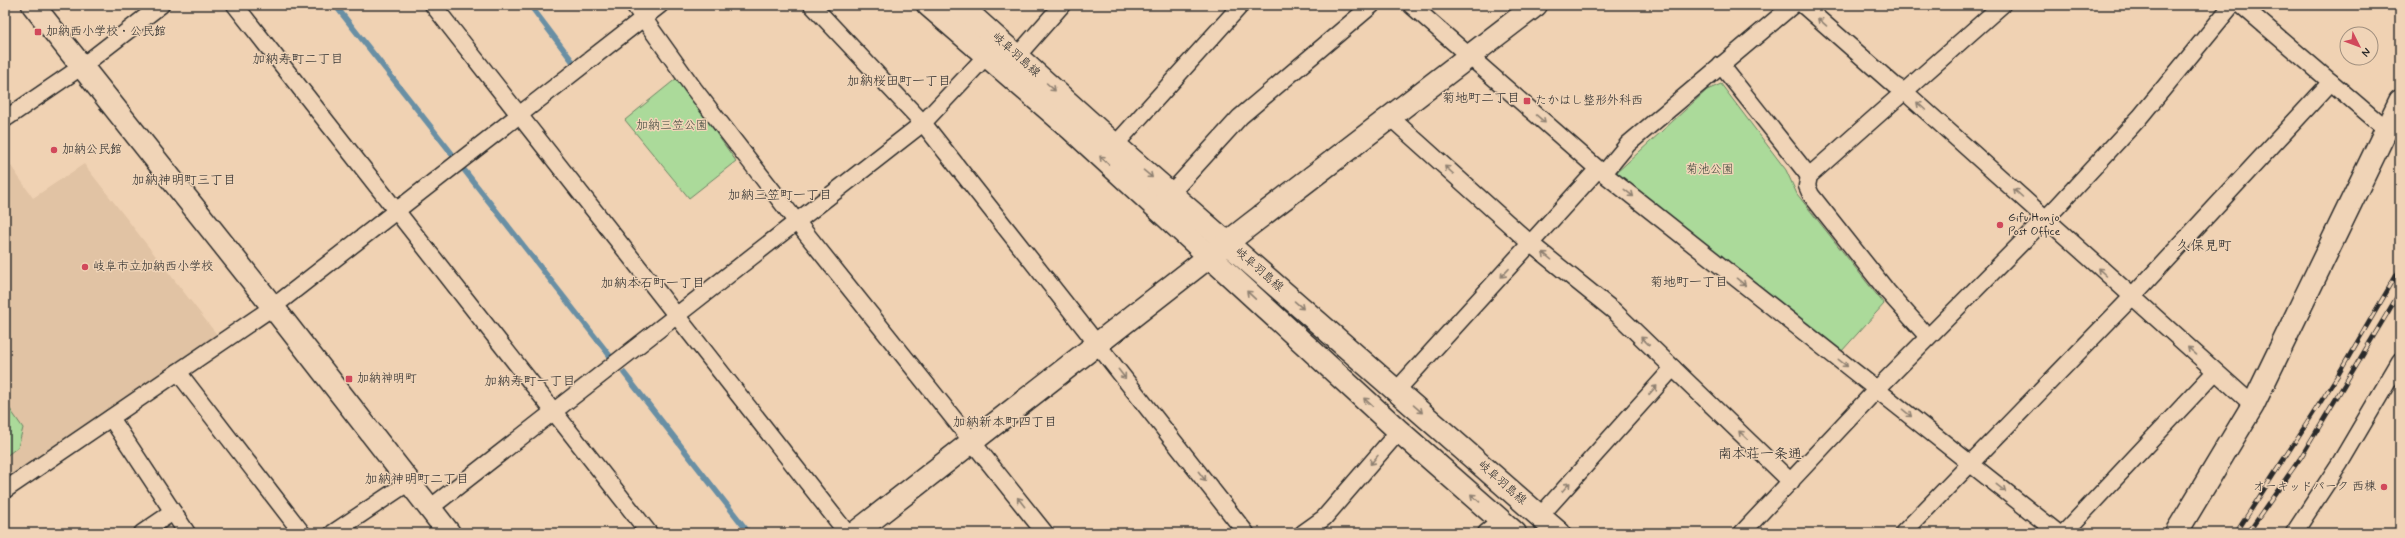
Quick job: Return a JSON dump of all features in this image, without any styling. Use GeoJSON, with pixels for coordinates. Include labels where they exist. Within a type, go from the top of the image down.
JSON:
{"type":"FeatureCollection","features":[{"type":"Feature","properties":{"kind":"street"},"geometry":{"type":"LineString","coordinates":[[33,5],[273,307],[449,533]]}},
{"type":"Feature","properties":{"kind":"street"},"geometry":{"type":"LineString","coordinates":[[5,120],[81,67],[162,5]]}},
{"type":"Feature","properties":{"kind":"street"},"geometry":{"type":"LineString","coordinates":[[235,5],[555,411],[648,533]]}},
{"type":"Feature","properties":{"kind":"street"},"geometry":{"type":"LineString","coordinates":[[433,5],[847,533]]}},
{"type":"Feature","properties":{"kind":"street"},"geometry":{"type":"LineString","coordinates":[[634,5],[694,89],[796,221],[974,441],[1045,533]]}},
{"type":"Feature","properties":{"kind":"street"},"geometry":{"type":"LineString","coordinates":[[5,490],[273,307],[660,5]]}},
{"type":"Feature","properties":{"kind":"street"},"geometry":{"type":"LineString","coordinates":[[812,5],[923,123],[1246,533]]}},
{"type":"Feature","properties":{"kind":"street","name":"岐阜羽島線"},"geometry":{"type":"LineString","coordinates":[[928,5],[987,55],[1209,256],[1399,431],[1500,529]]}},
{"type":"Feature","properties":{"kind":"street","name":"岐阜羽島線"},"geometry":{"type":"LineString","coordinates":[[960,5],[1115,146],[1228,242],[1558,533]]}},
{"type":"Feature","properties":{"kind":"street"},"geometry":{"type":"LineString","coordinates":[[1017,56],[1062,5]]}},
{"type":"Feature","properties":{"kind":"street"},"geometry":{"type":"LineString","coordinates":[[1115,146],[1241,5]]}},
{"type":"Feature","properties":{"kind":"street"},"geometry":{"type":"LineString","coordinates":[[1171,193],[1240,117],[1372,5]]}},
{"type":"Feature","properties":{"kind":"street"},"geometry":{"type":"LineString","coordinates":[[1411,5],[1601,171],[2058,533]]}},
{"type":"Feature","properties":{"kind":"street"},"geometry":{"type":"LineString","coordinates":[[855,533],[1209,256],[1391,118],[1536,5]]}},
{"type":"Feature","properties":{"kind":"street"},"geometry":{"type":"LineString","coordinates":[[1396,391],[1531,244],[1628,144],[1793,5]]}},
{"type":"Feature","properties":{"kind":"street"},"geometry":{"type":"LineString","coordinates":[[1803,5],[1894,85],[1905,92],[2047,218],[2059,233],[2253,405]]}},
{"type":"Feature","properties":{"kind":"street"},"geometry":{"type":"LineString","coordinates":[[1928,337],[1887,291],[1811,195],[1807,186],[1809,176],[2002,5]]}},
{"type":"Feature","properties":{"kind":"street"},"geometry":{"type":"LineString","coordinates":[[1742,533],[1877,389],[2047,218],[2140,117],[2232,5]]}},
{"type":"Feature","properties":{"kind":"street"},"geometry":{"type":"LineString","coordinates":[[2241,5],[2387,130]]}},
{"type":"Feature","properties":{"kind":"street"},"geometry":{"type":"LineString","coordinates":[[430,508],[923,123],[987,55]]}},
{"type":"Feature","properties":{"kind":"street"},"geometry":{"type":"LineString","coordinates":[[1721,65],[1809,176]]}},
{"type":"Feature","properties":{"kind":"street"},"geometry":{"type":"LineString","coordinates":[[1904,533],[2131,298],[2332,82]]}},
{"type":"Feature","properties":{"kind":"street"},"geometry":{"type":"LineString","coordinates":[[2176,533],[2253,405],[2400,101]]}},
{"type":"Feature","properties":{"kind":"street"},"geometry":{"type":"LineString","coordinates":[[1391,118],[1531,244],[1614,310],[1791,482]]}},
{"type":"Feature","properties":{"kind":"street"},"geometry":{"type":"LineString","coordinates":[[2294,533],[2340,463],[2400,362]]}},
{"type":"Feature","properties":{"kind":"street"},"geometry":{"type":"LineString","coordinates":[[1540,516],[1673,368]]}},
{"type":"Feature","properties":{"kind":"street"},"geometry":{"type":"LineString","coordinates":[[178,372],[302,533]]}},
{"type":"Feature","properties":{"kind":"street"},"geometry":{"type":"LineString","coordinates":[[2064,533],[2215,372]]}},
{"type":"Feature","properties":{"kind":"street"},"geometry":{"type":"LineString","coordinates":[[111,418],[187,533]]}},
{"type":"Feature","properties":{"kind":"street"},"geometry":{"type":"LineString","coordinates":[[1303,533],[1324,518],[1399,431]]}},
{"type":"Feature","properties":{"kind":"street"},"geometry":{"type":"LineString","coordinates":[[332,533],[409,482]]}},
{"type":"Feature","properties":{"kind":"street"},"geometry":{"type":"LineString","coordinates":[[142,533],[173,512]]}},
{"type":"Feature","properties":{"kind":"shaded area","name":"岐阜市立加納西小学校"},"geometry":{"type":"Polygon","coordinates":[[[5,157],[33,198],[84,164],[218,336],[5,478],[5,157]]]}},
{"type":"Feature","properties":{"kind":"green space","name":"加納三笠公園"},"geometry":{"type":"Polygon","coordinates":[[[677,78],[736,161],[689,198],[625,120],[677,78]]]}},
{"type":"Feature","properties":{"kind":"green space","name":"菊池公園"},"geometry":{"type":"Polygon","coordinates":[[[1721,84],[1786,170],[1797,194],[1884,304],[1841,352],[1616,173],[1707,90],[1721,84]]]}},
{"type":"Feature","properties":{"kind":"green space"},"geometry":{"type":"Polygon","coordinates":[[[5,402],[23,428],[18,447],[5,457],[5,402]]]}},
{"type":"Feature","properties":{"kind":"waterway"},"geometry":{"type":"LineString","coordinates":[[335,5],[453,155]]}},
{"type":"Feature","properties":{"kind":"waterway"},"geometry":{"type":"LineString","coordinates":[[530,5],[573,62]]}},
{"type":"Feature","properties":{"kind":"waterway"},"geometry":{"type":"LineString","coordinates":[[465,171],[610,356]]}},
{"type":"Feature","properties":{"kind":"waterway"},"geometry":{"type":"LineString","coordinates":[[624,373],[749,533]]}},
{"type":"Feature","properties":{"kind":"railway"},"geometry":{"type":"LineString","coordinates":[[2236,533],[2338,375],[2400,269]]}},
{"type":"Feature","properties":{"kind":"railway"},"geometry":{"type":"LineString","coordinates":[[2248,533],[2301,457],[2400,292]]}},
{"type":"Feature","properties":{"kind":"place","name":"加納西小学校・公民館"},"geometry":{"type":"Point","coordinates":[38,32]}},
{"type":"Feature","properties":{"kind":"place","name":"たかはし整形外科西"},"geometry":{"type":"Point","coordinates":[1527,101]}},
{"type":"Feature","properties":{"kind":"place","name":"加納公民館"},"geometry":{"type":"Point","coordinates":[54,150]}},
{"type":"Feature","properties":{"kind":"place","name":"Gifu Honjo Post Office"},"geometry":{"type":"Point","coordinates":[2000,225]}},
{"type":"Feature","properties":{"kind":"place","name":"岐阜市立加納西小学校"},"geometry":{"type":"Point","coordinates":[85,267]}},
{"type":"Feature","properties":{"kind":"place","name":"加納神明町"},"geometry":{"type":"Point","coordinates":[349,379]}},
{"type":"Feature","properties":{"kind":"place","name":"オーキッドパーク 西棟"},"geometry":{"type":"Point","coordinates":[2384,487]}},
{"type":"Feature","properties":{"kind":"district","name":"加納寿町二丁目"},"geometry":{"type":"Point","coordinates":[298,59]}},
{"type":"Feature","properties":{"kind":"district","name":"加納桜田町一丁目"},"geometry":{"type":"Point","coordinates":[899,81]}},
{"type":"Feature","properties":{"kind":"district","name":"菊地町二丁目"},"geometry":{"type":"Point","coordinates":[1481,98]}},
{"type":"Feature","properties":{"kind":"district","name":"加納神明町三丁目"},"geometry":{"type":"Point","coordinates":[184,180]}},
{"type":"Feature","properties":{"kind":"district","name":"加納三笠町一丁目"},"geometry":{"type":"Point","coordinates":[780,195]}},
{"type":"Feature","properties":{"kind":"district","name":"久保見町"},"geometry":{"type":"Point","coordinates":[2204,246]}},
{"type":"Feature","properties":{"kind":"district","name":"菊地町一丁目"},"geometry":{"type":"Point","coordinates":[1689,282]}},
{"type":"Feature","properties":{"kind":"district","name":"加納本石町一丁目"},"geometry":{"type":"Point","coordinates":[653,283]}},
{"type":"Feature","properties":{"kind":"district","name":"加納寿町一丁目"},"geometry":{"type":"Point","coordinates":[530,381]}},
{"type":"Feature","properties":{"kind":"district","name":"加納新本町四丁目"},"geometry":{"type":"Point","coordinates":[1005,422]}},
{"type":"Feature","properties":{"kind":"district","name":"南本荘一条通"},"geometry":{"type":"Point","coordinates":[1760,454]}},
{"type":"Feature","properties":{"kind":"district","name":"加納神明町二丁目"},"geometry":{"type":"Point","coordinates":[417,479]}}]}
